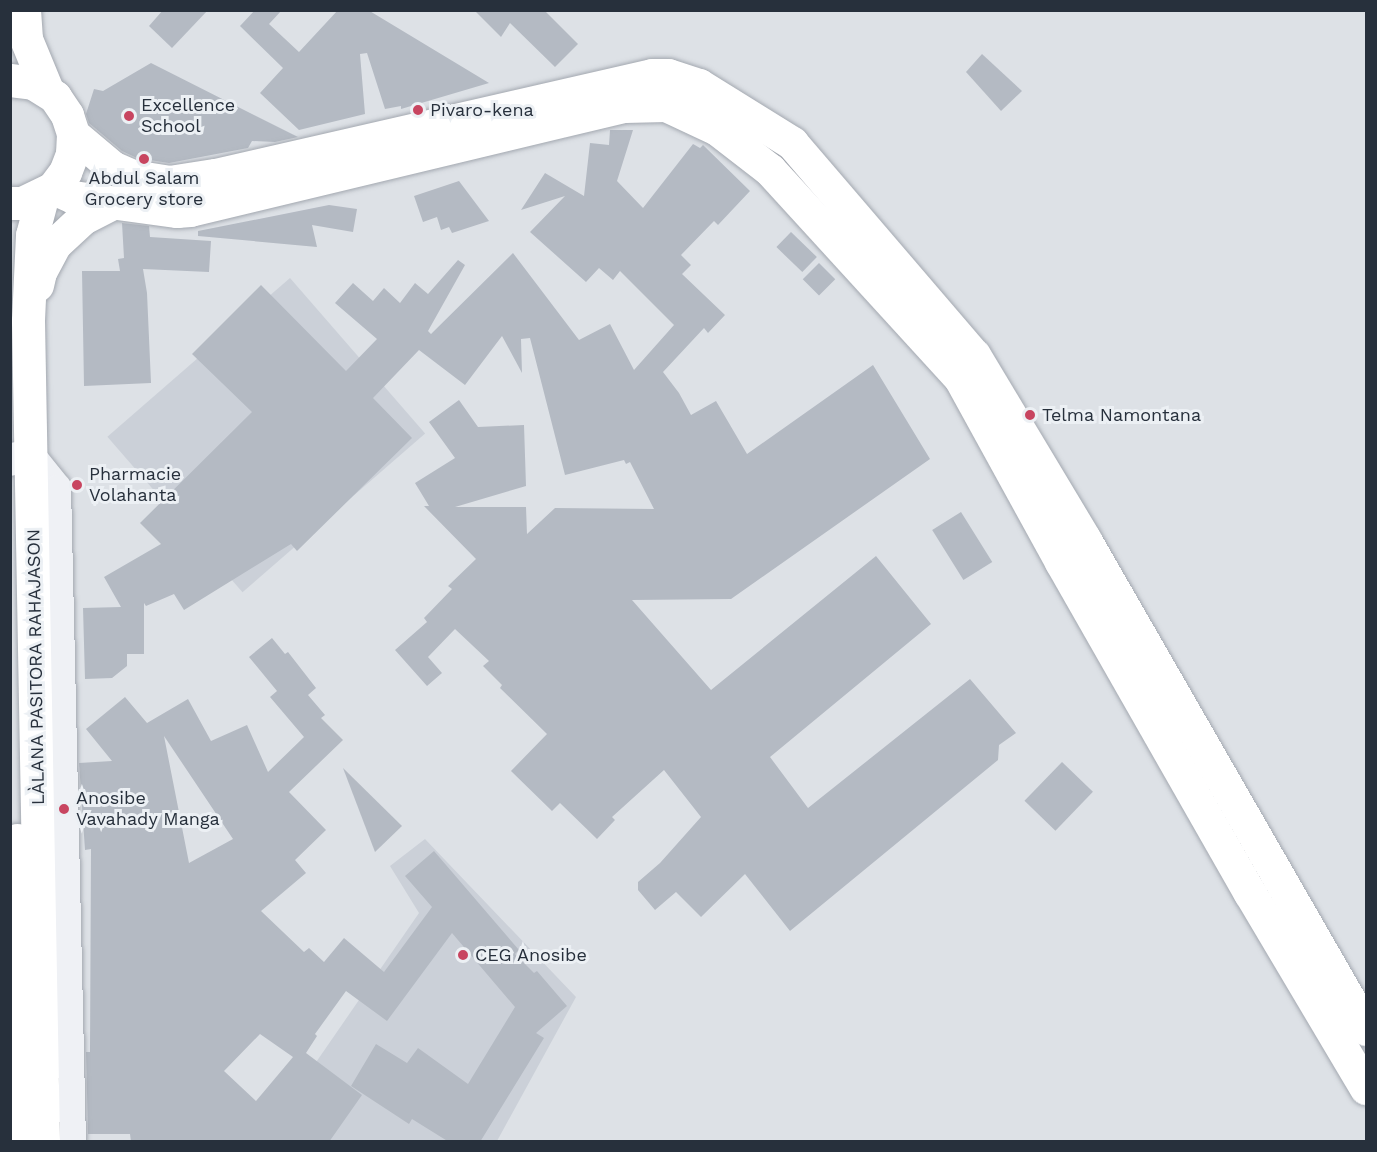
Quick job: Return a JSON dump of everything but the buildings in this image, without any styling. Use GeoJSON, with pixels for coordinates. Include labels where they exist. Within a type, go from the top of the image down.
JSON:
{"type":"FeatureCollection","features":[{"type":"Feature","properties":{"kind":"street"},"geometry":{"type":"LineString","coordinates":[[24,10],[26,39],[46,90],[67,115],[73,134],[112,167],[132,176],[169,182],[215,175],[652,75],[668,75],[699,86],[792,143],[974,355],[1085,540],[1366,1029]]}},
{"type":"Feature","properties":{"kind":"street"},"geometry":{"type":"LineString","coordinates":[[10,80],[33,83],[46,90]]}},
{"type":"Feature","properties":{"kind":"street"},"geometry":{"type":"LineString","coordinates":[[10,203],[22,203],[48,191],[74,198],[190,210],[624,106],[666,105],[717,129],[770,170],[960,378],[1061,562],[1238,873],[1366,1088]]}},
{"type":"Feature","properties":{"kind":"street","name":"LÀLANA PASITORA RAHAJASON"},"geometry":{"type":"LineString","coordinates":[[18,1142],[20,458],[32,234],[48,191],[65,172],[72,154],[73,134]]}},
{"type":"Feature","properties":{"kind":"street"},"geometry":{"type":"LineString","coordinates":[[28,321],[40,272],[55,244],[82,218],[113,203]]}},
{"type":"Feature","properties":{"kind":"street","name":"LÀLANA PASITORA RAHAJASON"},"geometry":{"type":"LineString","coordinates":[[10,422],[20,458],[44,1142]]}},
{"type":"Feature","properties":{"kind":"street"},"geometry":{"type":"LineString","coordinates":[[20,458],[58,487],[74,1142]]}},
{"type":"Feature","properties":{"kind":"shaded area"},"geometry":{"type":"Polygon","coordinates":[[[290,278],[425,433],[243,592],[107,437],[290,278]]]}},
{"type":"Feature","properties":{"kind":"shaded area","name":"CEG Anosibe"},"geometry":{"type":"Polygon","coordinates":[[[425,839],[576,997],[497,1141],[261,1142],[419,913],[390,866],[425,839]]]}},
{"type":"Feature","properties":{"kind":"place","name":"Pivaro-kena"},"geometry":{"type":"Point","coordinates":[418,110]}},
{"type":"Feature","properties":{"kind":"place","name":"Excellence School"},"geometry":{"type":"Point","coordinates":[129,116]}},
{"type":"Feature","properties":{"kind":"place","name":"Abdul Salam Grocery store"},"geometry":{"type":"Point","coordinates":[144,159]}},
{"type":"Feature","properties":{"kind":"place","name":"Telma Namontana"},"geometry":{"type":"Point","coordinates":[1030,415]}},
{"type":"Feature","properties":{"kind":"place","name":"Pharmacie Volahanta"},"geometry":{"type":"Point","coordinates":[77,485]}},
{"type":"Feature","properties":{"kind":"place","name":"Anosibe Vavahady Manga"},"geometry":{"type":"Point","coordinates":[64,809]}},
{"type":"Feature","properties":{"kind":"place","name":"CEG Anosibe"},"geometry":{"type":"Point","coordinates":[463,955]}}]}
